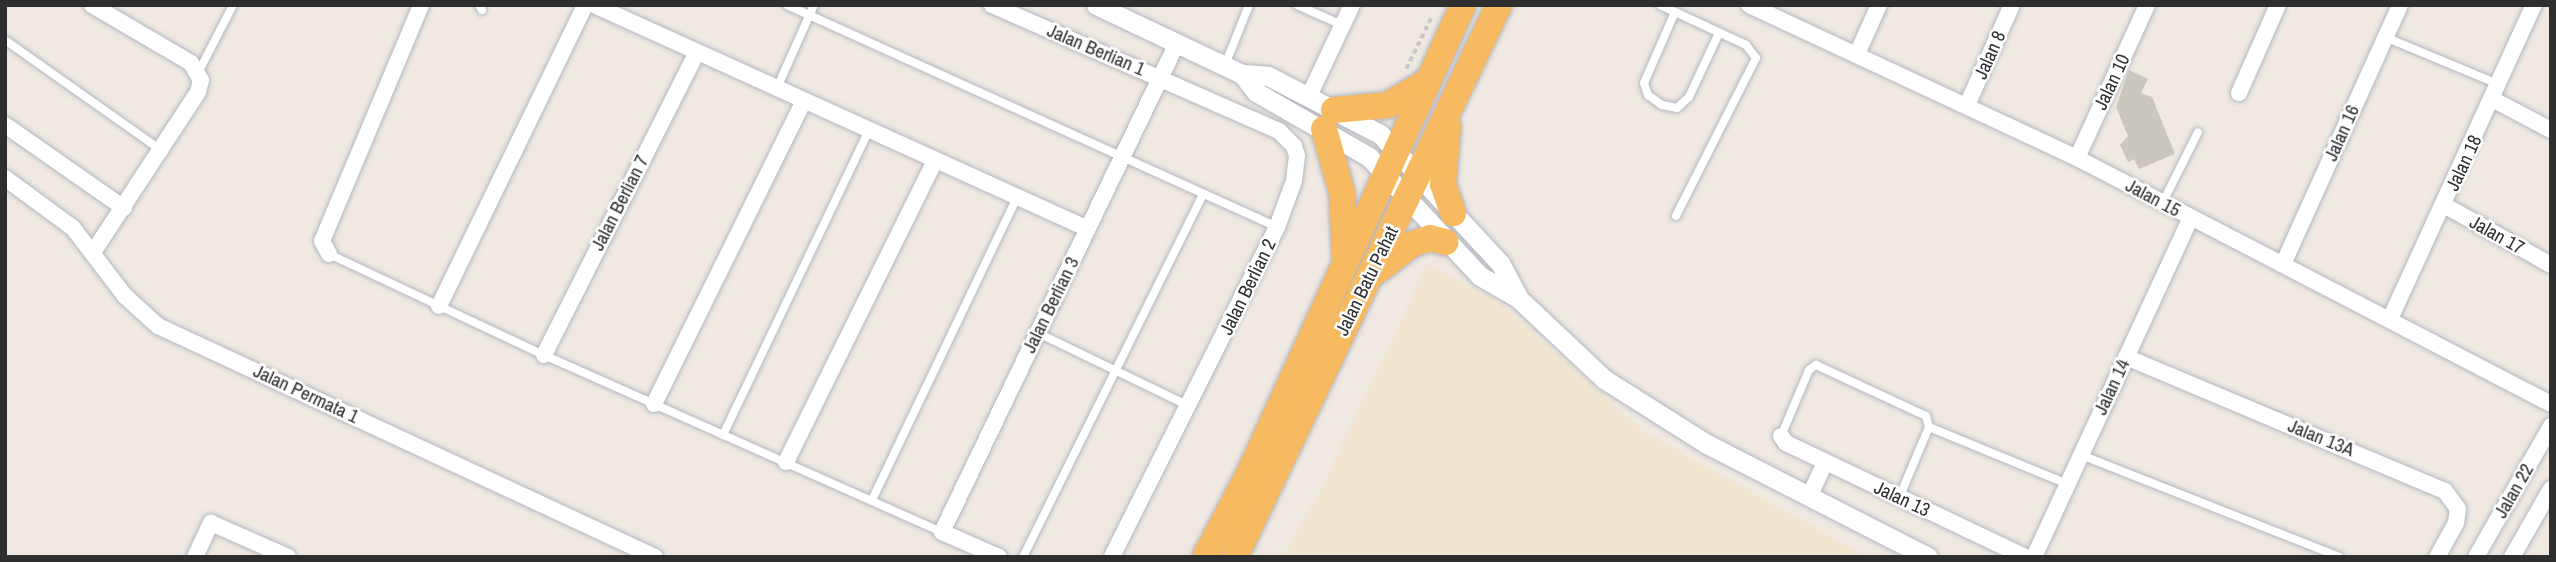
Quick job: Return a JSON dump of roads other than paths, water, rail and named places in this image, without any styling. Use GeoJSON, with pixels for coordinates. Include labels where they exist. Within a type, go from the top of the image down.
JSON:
{"type":"FeatureCollection","features":[{"type":"Feature","properties":{"kind":"highway","name":"Jalan Batu Pahat"},"geometry":{"type":"LineString","coordinates":[[1205,557],[1249,474],[1464,5]]}},
{"type":"Feature","properties":{"kind":"highway","name":"Jalan Batu Pahat"},"geometry":{"type":"LineString","coordinates":[[1235,557],[1499,5]]}},
{"type":"Feature","properties":{"kind":"highway"},"geometry":{"type":"LineString","coordinates":[[1345,264],[1342,194],[1329,120],[1388,105],[1428,81]]}},
{"type":"Feature","properties":{"kind":"highway"},"geometry":{"type":"LineString","coordinates":[[1452,100],[1443,184],[1453,213]]}},
{"type":"Feature","properties":{"kind":"highway"},"geometry":{"type":"LineString","coordinates":[[1370,276],[1412,244],[1430,238],[1445,242]]}},
{"type":"Feature","properties":{"kind":"street"},"geometry":{"type":"LineString","coordinates":[[92,5],[199,71],[198,92],[94,251]]}},
{"type":"Feature","properties":{"kind":"street"},"geometry":{"type":"LineString","coordinates":[[329,254],[322,241],[421,5]]}},
{"type":"Feature","properties":{"kind":"street"},"geometry":{"type":"LineString","coordinates":[[439,306],[584,5]]}},
{"type":"Feature","properties":{"kind":"street"},"geometry":{"type":"LineString","coordinates":[[594,5],[1088,229]]}},
{"type":"Feature","properties":{"kind":"street","name":"Jalan Berlian 1"},"geometry":{"type":"LineString","coordinates":[[992,5],[1161,78]]}},
{"type":"Feature","properties":{"kind":"street"},"geometry":{"type":"LineString","coordinates":[[1096,5],[1234,70],[1268,76],[1308,96],[1329,120]]}},
{"type":"Feature","properties":{"kind":"street"},"geometry":{"type":"LineString","coordinates":[[1308,96],[1352,5]]}},
{"type":"Feature","properties":{"kind":"street","name":"Jalan 15"},"geometry":{"type":"LineString","coordinates":[[1749,5],[2077,158],[2191,218],[2284,262],[2551,404]]}},
{"type":"Feature","properties":{"kind":"street"},"geometry":{"type":"LineString","coordinates":[[1857,54],[1879,5]]}},
{"type":"Feature","properties":{"kind":"street","name":"Jalan 8"},"geometry":{"type":"LineString","coordinates":[[1967,105],[2012,5]]}},
{"type":"Feature","properties":{"kind":"street","name":"Jalan 10"},"geometry":{"type":"LineString","coordinates":[[2077,158],[2147,5]]}},
{"type":"Feature","properties":{"kind":"street"},"geometry":{"type":"LineString","coordinates":[[2239,93],[2278,5]]}},
{"type":"Feature","properties":{"kind":"street","name":"Jalan 16"},"geometry":{"type":"LineString","coordinates":[[2284,262],[2400,5]]}},
{"type":"Feature","properties":{"kind":"street","name":"Jalan 18"},"geometry":{"type":"LineString","coordinates":[[2390,319],[2497,93],[2535,5]]}},
{"type":"Feature","properties":{"kind":"street","name":"Jalan Berlian 3"},"geometry":{"type":"LineString","coordinates":[[942,532],[1177,43]]}},
{"type":"Feature","properties":{"kind":"street","name":"Jalan Berlian 7"},"geometry":{"type":"LineString","coordinates":[[544,355],[696,52]]}},
{"type":"Feature","properties":{"kind":"street"},"geometry":{"type":"LineString","coordinates":[[1234,70],[1256,92],[1329,120],[1380,134],[1407,198],[1445,242],[1480,276],[1518,298],[1604,379],[1646,407],[1809,497],[1928,557]]}},
{"type":"Feature","properties":{"kind":"street","name":"Jalan Berlian 2"},"geometry":{"type":"LineString","coordinates":[[1112,557],[1277,227],[1296,167],[1294,146],[1287,136],[1161,78]]}},
{"type":"Feature","properties":{"kind":"street"},"geometry":{"type":"LineString","coordinates":[[2497,93],[2551,130]]}},
{"type":"Feature","properties":{"kind":"street"},"geometry":{"type":"LineString","coordinates":[[654,404],[804,101]]}},
{"type":"Feature","properties":{"kind":"street"},"geometry":{"type":"LineString","coordinates":[[5,125],[124,208]]}},
{"type":"Feature","properties":{"kind":"street"},"geometry":{"type":"LineString","coordinates":[[786,462],[935,160]]}},
{"type":"Feature","properties":{"kind":"street"},"geometry":{"type":"LineString","coordinates":[[1391,163],[1419,174],[1500,263],[1518,298]]}},
{"type":"Feature","properties":{"kind":"street","name":"Jalan Permata 1"},"geometry":{"type":"LineString","coordinates":[[5,178],[58,214],[94,251],[125,296],[158,326],[650,556]]}},
{"type":"Feature","properties":{"kind":"street","name":"Jalan 17"},"geometry":{"type":"LineString","coordinates":[[2444,205],[2551,265]]}},
{"type":"Feature","properties":{"kind":"street","name":"Jalan 14"},"geometry":{"type":"LineString","coordinates":[[2034,557],[2191,218]]}},
{"type":"Feature","properties":{"kind":"street","name":"Jalan 13A"},"geometry":{"type":"LineString","coordinates":[[2126,357],[2445,491],[2458,509],[2456,523],[2437,557]]}},
{"type":"Feature","properties":{"kind":"street","name":"Jalan 22"},"geometry":{"type":"LineString","coordinates":[[2476,557],[2551,426]]}},
{"type":"Feature","properties":{"kind":"street","name":"Jalan 13"},"geometry":{"type":"LineString","coordinates":[[1782,436],[1786,443],[1825,463],[2025,557]]}},
{"type":"Feature","properties":{"kind":"street"},"geometry":{"type":"LineString","coordinates":[[1809,497],[1825,463]]}},
{"type":"Feature","properties":{"kind":"street"},"geometry":{"type":"LineString","coordinates":[[2512,557],[2551,489]]}},
{"type":"Feature","properties":{"kind":"street"},"geometry":{"type":"LineString","coordinates":[[195,557],[211,523],[269,553],[288,557]]}},
{"type":"Feature","properties":{"kind":"street"},"geometry":{"type":"LineString","coordinates":[[942,532],[999,557]]}},
{"type":"Feature","properties":{"kind":"lane"},"geometry":{"type":"LineString","coordinates":[[199,71],[233,5]]}},
{"type":"Feature","properties":{"kind":"lane"},"geometry":{"type":"LineString","coordinates":[[787,5],[1277,227]]}},
{"type":"Feature","properties":{"kind":"lane"},"geometry":{"type":"LineString","coordinates":[[777,88],[814,5]]}},
{"type":"Feature","properties":{"kind":"lane"},"geometry":{"type":"LineString","coordinates":[[1234,70],[1249,5]]}},
{"type":"Feature","properties":{"kind":"lane"},"geometry":{"type":"LineString","coordinates":[[1297,5],[1342,25]]}},
{"type":"Feature","properties":{"kind":"lane"},"geometry":{"type":"LineString","coordinates":[[1660,5],[1746,45],[1756,58],[1676,216]]}},
{"type":"Feature","properties":{"kind":"lane"},"geometry":{"type":"LineString","coordinates":[[1675,12],[1644,83],[1648,94],[1662,104],[1677,108],[1689,97],[1719,33]]}},
{"type":"Feature","properties":{"kind":"lane"},"geometry":{"type":"LineString","coordinates":[[2385,37],[2497,93]]}},
{"type":"Feature","properties":{"kind":"lane"},"geometry":{"type":"LineString","coordinates":[[5,40],[161,150]]}},
{"type":"Feature","properties":{"kind":"lane"},"geometry":{"type":"LineString","coordinates":[[723,435],[869,130]]}},
{"type":"Feature","properties":{"kind":"lane"},"geometry":{"type":"LineString","coordinates":[[2163,202],[2198,132]]}},
{"type":"Feature","properties":{"kind":"lane"},"geometry":{"type":"LineString","coordinates":[[1023,557],[1203,194]]}},
{"type":"Feature","properties":{"kind":"lane"},"geometry":{"type":"LineString","coordinates":[[872,500],[1017,197]]}},
{"type":"Feature","properties":{"kind":"lane"},"geometry":{"type":"LineString","coordinates":[[329,254],[544,355],[942,532]]}},
{"type":"Feature","properties":{"kind":"lane"},"geometry":{"type":"LineString","coordinates":[[1038,333],[1189,406]]}},
{"type":"Feature","properties":{"kind":"lane"},"geometry":{"type":"LineString","coordinates":[[1782,436],[1809,370],[1816,365],[1926,416],[1929,427],[1899,498]]}},
{"type":"Feature","properties":{"kind":"lane"},"geometry":{"type":"LineString","coordinates":[[1929,427],[2067,484]]}},
{"type":"Feature","properties":{"kind":"lane"},"geometry":{"type":"LineString","coordinates":[[2081,455],[2340,557]]}}]}
